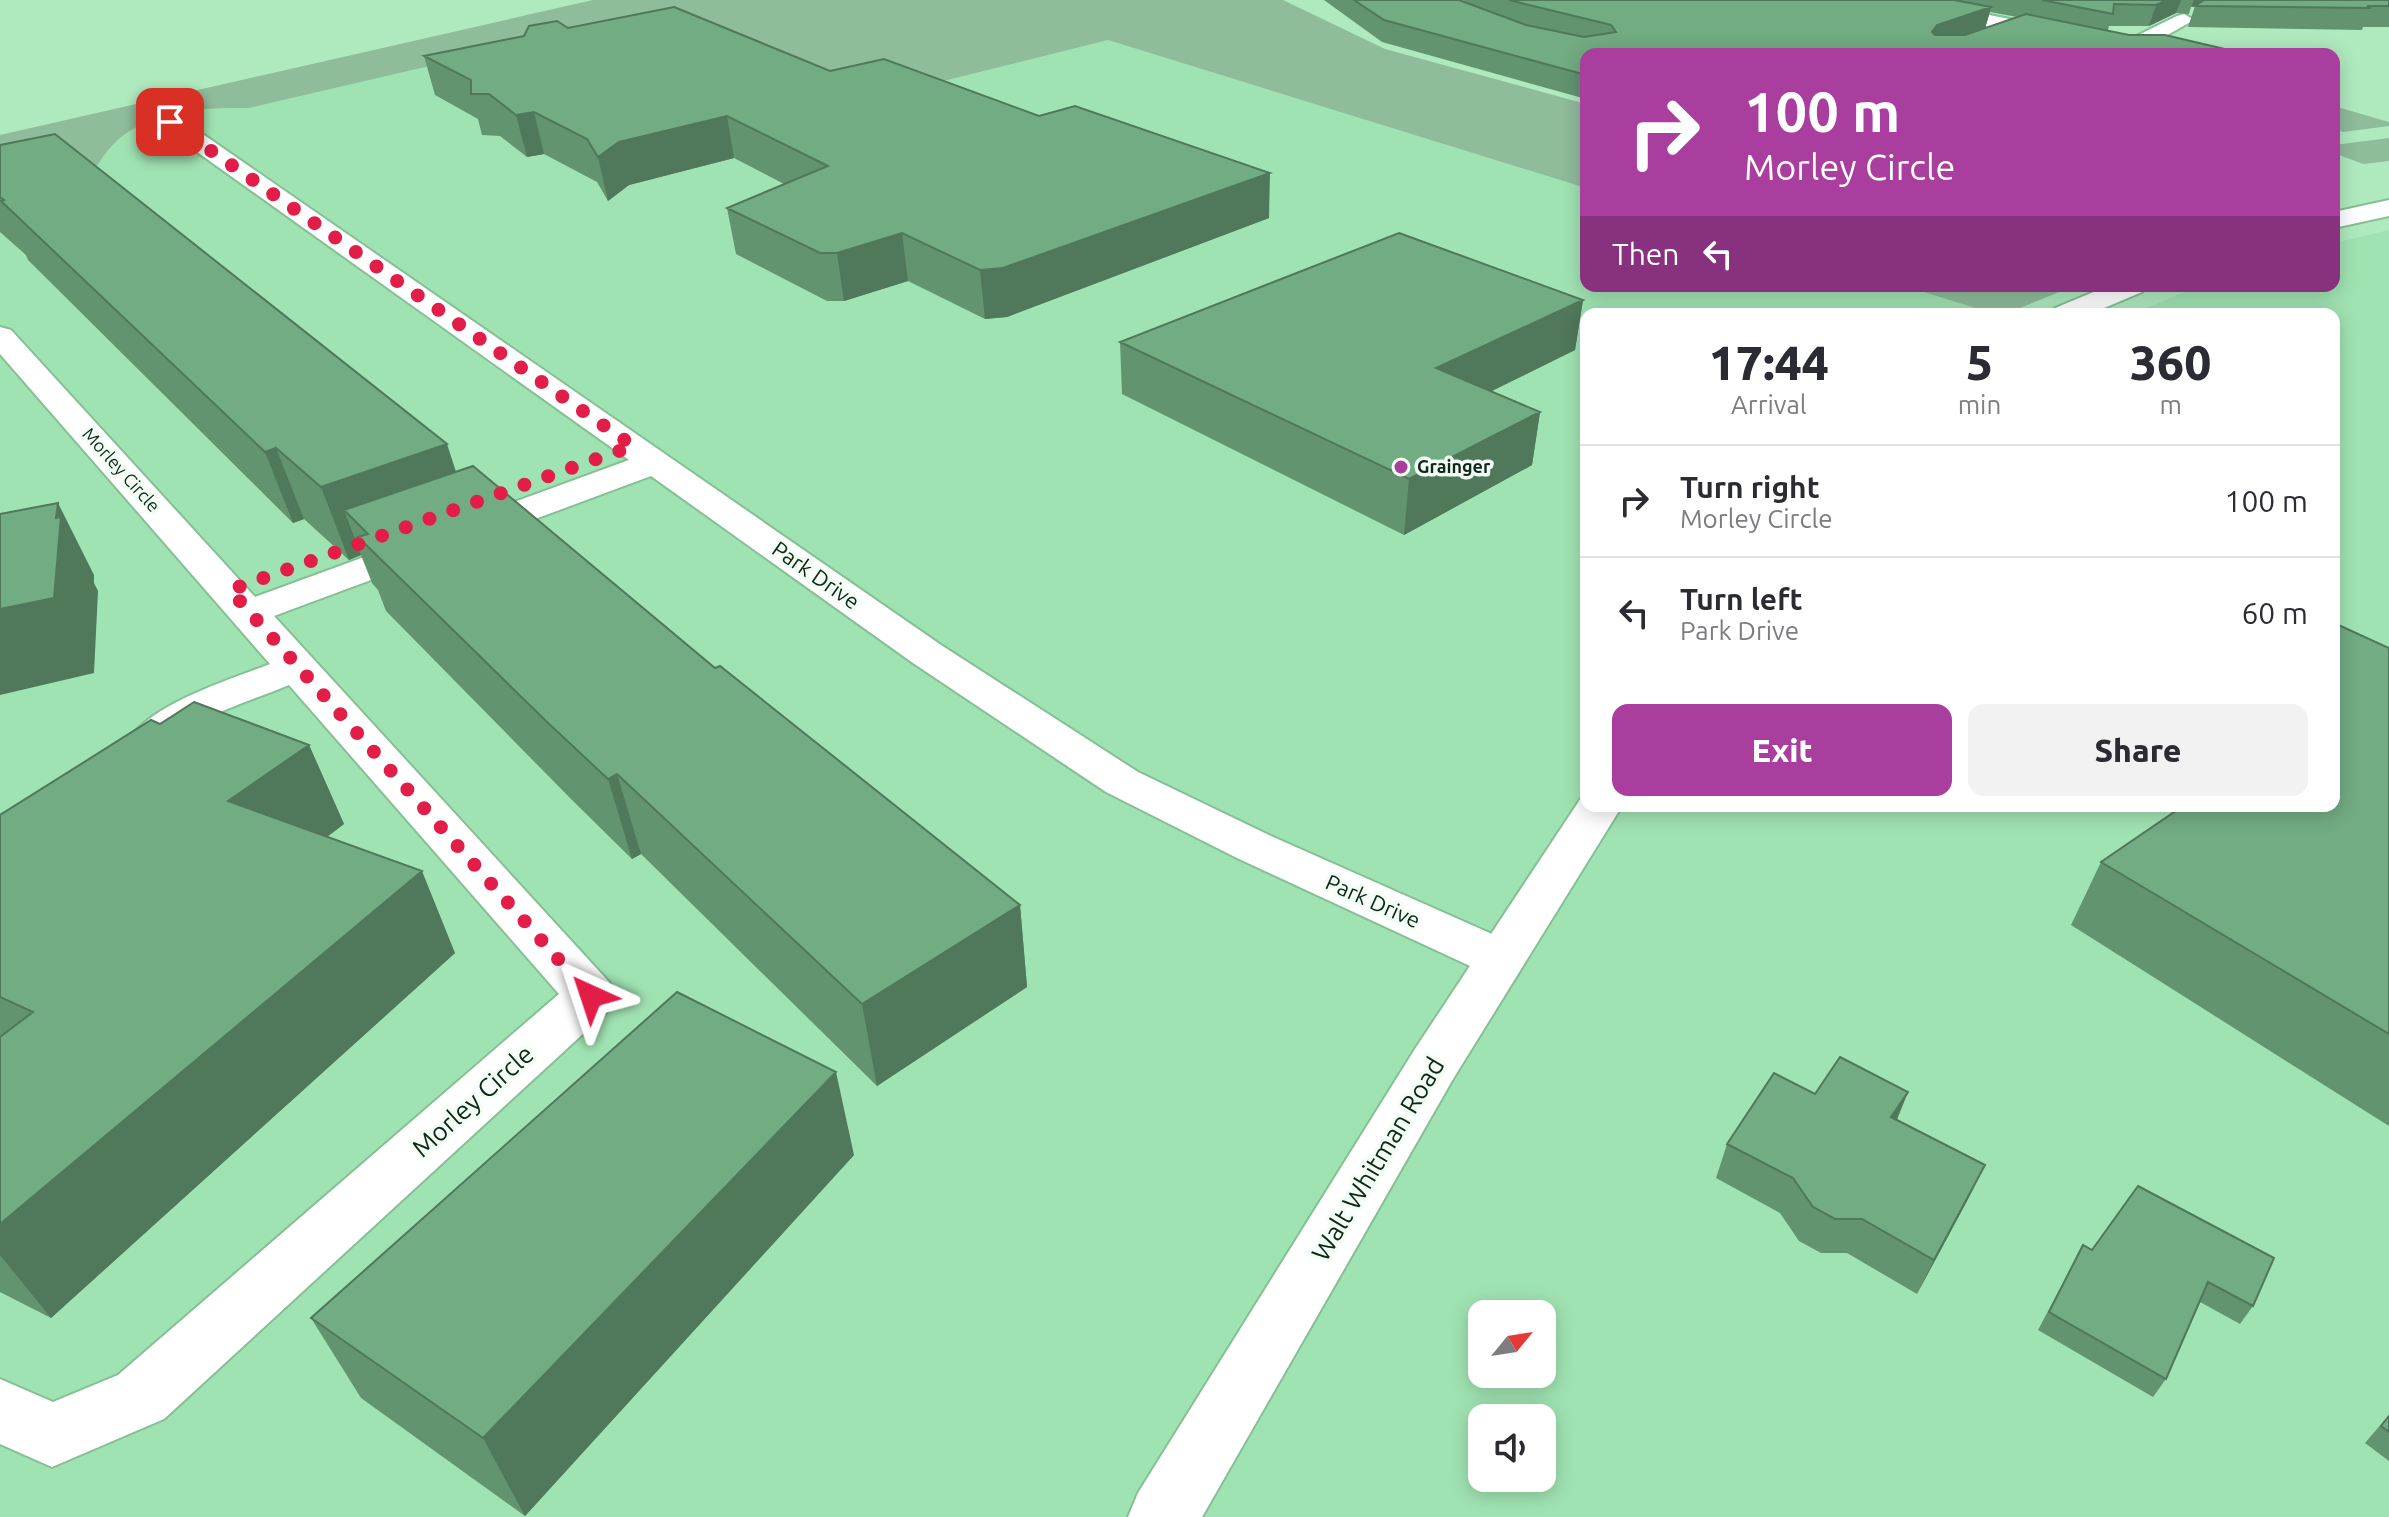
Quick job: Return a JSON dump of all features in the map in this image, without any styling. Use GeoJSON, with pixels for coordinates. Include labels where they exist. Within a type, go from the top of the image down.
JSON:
{"type":"FeatureCollection","features":[{"type":"Feature","properties":{"kind":"street"},"geometry":{"type":"LineString","coordinates":[[1888,0],[2121,48]]}},
{"type":"Feature","properties":{"kind":"street"},"geometry":{"type":"LineString","coordinates":[[2128,48],[2184,20]]}},
{"type":"Feature","properties":{"kind":"street"},"geometry":{"type":"LineString","coordinates":[[1976,41],[2017,27]]}},
{"type":"Feature","properties":{"kind":"street","name":"Park Drive"},"geometry":{"type":"LineString","coordinates":[[170,122],[927,654],[1122,782],[1254,847],[1501,959]]}},
{"type":"Feature","properties":{"kind":"street"},"geometry":{"type":"LineString","coordinates":[[2340,219],[2389,208]]}},
{"type":"Feature","properties":{"kind":"street"},"geometry":{"type":"LineString","coordinates":[[2079,308],[2118,292]]}},
{"type":"Feature","properties":{"kind":"street","name":"Morley Circle"},"geometry":{"type":"LineString","coordinates":[[0,1410],[52,1435],[141,1397],[591,996],[4,346]]}},
{"type":"Feature","properties":{"kind":"street"},"geometry":{"type":"LineString","coordinates":[[238,602],[645,454]]}},
{"type":"Feature","properties":{"kind":"street"},"geometry":{"type":"LineString","coordinates":[[116,761],[208,702],[297,668]]}},
{"type":"Feature","properties":{"kind":"street","name":"Walt Whitman Road"},"geometry":{"type":"LineString","coordinates":[[1163,1517],[1501,959],[1595,812]]}},
{"type":"Feature","properties":{"kind":"shaded area"},"geometry":{"type":"Polygon","coordinates":[[[593,0],[1283,0],[1385,49],[1580,102],[1580,186],[1108,40],[855,103],[614,23],[249,108],[206,109],[164,116],[126,133],[98,165],[0,192],[0,135],[593,0]]]}},
{"type":"Feature","properties":{"kind":"shaded area"},"geometry":{"type":"Polygon","coordinates":[[[593,2],[855,103],[1108,40],[1580,186],[1580,292],[1924,292],[1976,308],[1580,308],[1580,812],[2340,812],[2340,308],[2146,308],[2185,292],[2340,292],[2340,242],[2389,230],[2389,1517],[0,1517],[0,137],[593,2]]]}},
{"type":"Feature","properties":{"kind":"shaded area"},"geometry":{"type":"Polygon","coordinates":[[[2340,108],[2389,122],[2389,126],[2340,131],[2340,108]]]}},
{"type":"Feature","properties":{"kind":"shaded area"},"geometry":{"type":"Polygon","coordinates":[[[2389,138],[2389,161],[2363,164],[2340,155],[2340,144],[2389,138]]]}},
{"type":"Feature","properties":{"kind":"shaded area"},"geometry":{"type":"Polygon","coordinates":[[[1924,292],[2059,292],[2020,308],[1976,308],[1924,292]]]}},
{"type":"Feature","properties":{"kind":"building"},"geometry":{"type":"Polygon","coordinates":[[[1354,0],[1459,0],[1526,25],[1584,37],[1616,32],[1611,25],[1509,0],[1954,0],[1991,7],[1937,25],[1932,32],[1935,35],[1965,35],[2026,14],[2129,35],[2165,35],[2220,48],[1580,48],[1580,73],[1384,20],[1354,0]]]}},
{"type":"Feature","properties":{"kind":"building"},"geometry":{"type":"Polygon","coordinates":[[[2042,0],[2167,0],[2156,5],[2114,4],[2113,14],[2042,0]]]}},
{"type":"Feature","properties":{"kind":"building"},"geometry":{"type":"Polygon","coordinates":[[[2204,0],[2389,0],[2389,6],[2195,6],[2204,0]]]}},
{"type":"Feature","properties":{"kind":"building"},"geometry":{"type":"Polygon","coordinates":[[[674,7],[830,71],[884,59],[1039,116],[1075,106],[1270,173],[1003,268],[980,270],[902,233],[837,253],[820,253],[727,208],[828,166],[727,116],[619,142],[598,157],[587,139],[534,112],[516,115],[489,94],[471,94],[471,80],[424,56],[524,36],[529,26],[557,21],[568,28],[674,7]]]}},
{"type":"Feature","properties":{"kind":"building"},"geometry":{"type":"Polygon","coordinates":[[[55,134],[447,444],[321,487],[276,448],[265,452],[1,201],[4,200],[0,197],[0,145],[55,134]]]}},
{"type":"Feature","properties":{"kind":"building"},"geometry":{"type":"Polygon","coordinates":[[[1399,233],[1583,300],[1436,368],[1540,412],[1409,479],[1120,342],[1399,233]]]}},
{"type":"Feature","properties":{"kind":"building"},"geometry":{"type":"Polygon","coordinates":[[[473,466],[715,668],[720,666],[1020,905],[862,1004],[617,774],[608,779],[546,721],[358,537],[368,534],[344,510],[473,466]]]}},
{"type":"Feature","properties":{"kind":"building"},"geometry":{"type":"Polygon","coordinates":[[[58,503],[56,518],[61,517],[54,598],[0,609],[0,514],[58,503]]]}},
{"type":"Feature","properties":{"kind":"building"},"geometry":{"type":"Polygon","coordinates":[[[2340,626],[2389,648],[2389,1034],[2101,862],[2174,812],[2340,812],[2340,626]]]}},
{"type":"Feature","properties":{"kind":"building"},"geometry":{"type":"Polygon","coordinates":[[[194,702],[309,745],[228,801],[422,871],[0,1224],[0,1037],[33,1012],[0,997],[0,815],[151,720],[160,724],[194,702]]]}},
{"type":"Feature","properties":{"kind":"building"},"geometry":{"type":"Polygon","coordinates":[[[677,992],[836,1072],[483,1438],[311,1318],[677,992]]]}},
{"type":"Feature","properties":{"kind":"building"},"geometry":{"type":"Polygon","coordinates":[[[1840,1057],[1908,1092],[1891,1117],[1985,1165],[1934,1260],[1862,1219],[1835,1219],[1813,1207],[1793,1178],[1727,1144],[1774,1073],[1815,1094],[1840,1057]]]}},
{"type":"Feature","properties":{"kind":"building"},"geometry":{"type":"Polygon","coordinates":[[[2138,1186],[2274,1258],[2253,1306],[2208,1282],[2166,1379],[2049,1312],[2083,1245],[2092,1250],[2138,1186]]]}},
{"type":"Feature","properties":{"kind":"building"},"geometry":{"type":"Polygon","coordinates":[[[2389,1416],[2389,1432],[2381,1426],[2389,1416]]]}},
{"type":"Feature","properties":{"kind":"place","name":"Grainger"},"geometry":{"type":"Point","coordinates":[1401,467]}},
{"type":"Feature","properties":{"kind":"route"},"geometry":{"type":"LineString","coordinates":[[170,122],[633,446],[230,590],[247,613],[591,996]]}}]}
